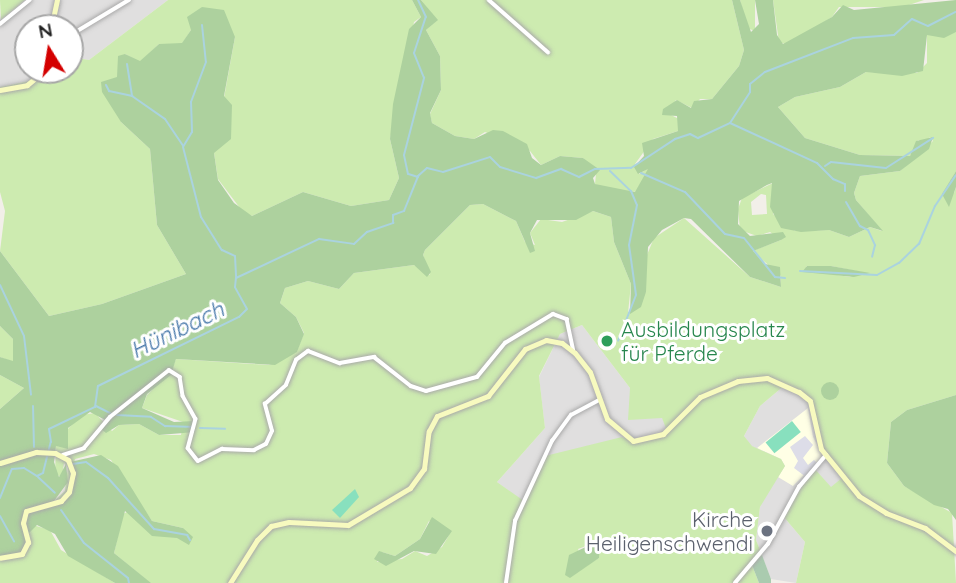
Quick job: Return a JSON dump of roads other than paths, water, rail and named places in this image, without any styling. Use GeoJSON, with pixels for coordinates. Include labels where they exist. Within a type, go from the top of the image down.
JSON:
{"type":"FeatureCollection","features":[{"type":"Feature","properties":{"kind":"street"},"geometry":{"type":"LineString","coordinates":[[0,24],[30,0]]}},
{"type":"Feature","properties":{"kind":"street"},"geometry":{"type":"LineString","coordinates":[[84,27],[129,0]]}},
{"type":"Feature","properties":{"kind":"street"},"geometry":{"type":"LineString","coordinates":[[489,0],[548,52]]}},
{"type":"Feature","properties":{"kind":"street"},"geometry":{"type":"LineString","coordinates":[[0,90],[28,84]]}},
{"type":"Feature","properties":{"kind":"street"},"geometry":{"type":"LineString","coordinates":[[0,463],[36,453],[63,455],[84,448],[110,417],[169,370],[178,374],[183,396],[196,419],[187,448],[198,461],[222,449],[254,450],[266,444],[272,431],[265,404],[284,387],[297,358],[308,351],[340,363],[374,357],[415,388],[433,391],[455,380],[477,377],[512,338],[559,314],[569,323],[575,353]]}},
{"type":"Feature","properties":{"kind":"street"},"geometry":{"type":"LineString","coordinates":[[230,583],[257,540],[271,526],[289,522],[348,525],[410,488],[424,469],[435,419],[446,409],[488,396],[527,347],[554,340],[575,353],[590,372],[599,400],[619,434],[645,441],[671,429],[705,394],[738,381],[767,378],[809,399],[816,435],[826,455],[868,503],[925,528],[956,551]]}},
{"type":"Feature","properties":{"kind":"street"},"geometry":{"type":"LineString","coordinates":[[506,583],[515,521],[552,441],[571,415],[599,400]]}},
{"type":"Feature","properties":{"kind":"street"},"geometry":{"type":"LineString","coordinates":[[0,558],[15,558],[25,551],[28,539],[23,519],[27,509],[57,503],[67,496],[73,473],[63,455]]}},
{"type":"Feature","properties":{"kind":"street"},"geometry":{"type":"LineString","coordinates":[[735,583],[752,563],[799,487],[826,455]]}},
{"type":"Feature","properties":{"kind":"waterway"},"geometry":{"type":"LineString","coordinates":[[418,0],[426,17],[414,53],[424,78],[404,155],[408,174],[418,177]]}},
{"type":"Feature","properties":{"kind":"waterway","name":"Hünibach"},"geometry":{"type":"LineString","coordinates":[[0,498],[12,469],[24,468],[37,476],[43,473],[51,442],[49,429],[95,407],[98,386],[239,317],[247,309],[235,287],[236,278],[319,239],[354,244],[367,232],[393,223],[393,215],[404,211],[418,176],[427,168],[443,172],[490,157],[500,167],[536,178],[561,169],[579,177],[595,169],[631,168],[675,139],[690,134],[698,138],[730,123],[750,92],[750,84],[765,72],[853,38],[894,35],[912,19],[928,26],[956,12]]}},
{"type":"Feature","properties":{"kind":"waterway"},"geometry":{"type":"LineString","coordinates":[[202,25],[206,62],[191,102],[192,132],[183,147],[201,217],[222,250],[235,256],[236,278]]}},
{"type":"Feature","properties":{"kind":"waterway"},"geometry":{"type":"LineString","coordinates":[[127,64],[132,96]]}},
{"type":"Feature","properties":{"kind":"waterway"},"geometry":{"type":"LineString","coordinates":[[106,85],[109,91],[132,96],[165,119],[183,146]]}},
{"type":"Feature","properties":{"kind":"waterway"},"geometry":{"type":"LineString","coordinates":[[730,123],[817,163],[833,179],[845,184],[845,191]]}},
{"type":"Feature","properties":{"kind":"waterway"},"geometry":{"type":"LineString","coordinates":[[825,166],[831,162],[886,168],[933,138]]}},
{"type":"Feature","properties":{"kind":"waterway"},"geometry":{"type":"LineString","coordinates":[[610,171],[631,191],[637,205],[629,245],[636,295],[618,341]]}},
{"type":"Feature","properties":{"kind":"waterway"},"geometry":{"type":"LineString","coordinates":[[641,173],[685,192],[725,234],[744,238],[775,277],[785,278]]}},
{"type":"Feature","properties":{"kind":"waterway"},"geometry":{"type":"LineString","coordinates":[[800,271],[877,275],[899,263],[919,244],[935,206],[956,175]]}},
{"type":"Feature","properties":{"kind":"waterway"},"geometry":{"type":"LineString","coordinates":[[846,202],[860,226],[868,230],[875,245],[872,257]]}},
{"type":"Feature","properties":{"kind":"waterway"},"geometry":{"type":"LineString","coordinates":[[0,285],[24,336],[31,395]]}},
{"type":"Feature","properties":{"kind":"waterway"},"geometry":{"type":"LineString","coordinates":[[33,406],[34,447]]}},
{"type":"Feature","properties":{"kind":"waterway"},"geometry":{"type":"LineString","coordinates":[[96,406],[112,414]]}},
{"type":"Feature","properties":{"kind":"waterway"},"geometry":{"type":"LineString","coordinates":[[117,415],[151,417],[165,426],[194,427]]}},
{"type":"Feature","properties":{"kind":"waterway"},"geometry":{"type":"LineString","coordinates":[[200,428],[225,429]]}},
{"type":"Feature","properties":{"kind":"waterway"},"geometry":{"type":"LineString","coordinates":[[73,464],[86,462],[108,478],[154,529],[187,535],[190,540]]}},
{"type":"Feature","properties":{"kind":"waterway"},"geometry":{"type":"LineString","coordinates":[[38,477],[55,493]]}},
{"type":"Feature","properties":{"kind":"waterway"},"geometry":{"type":"LineString","coordinates":[[61,510],[84,543],[128,578],[129,583]]}},
{"type":"Feature","properties":{"kind":"waterway"},"geometry":{"type":"LineString","coordinates":[[0,516],[14,541]]}},
{"type":"Feature","properties":{"kind":"place","name":"Ausbildungsplatz für Pferde"},"geometry":{"type":"Point","coordinates":[607,341]}},
{"type":"Feature","properties":{"kind":"place","name":"Kirche Heiligenschwendi"},"geometry":{"type":"Point","coordinates":[767,531]}}]}
